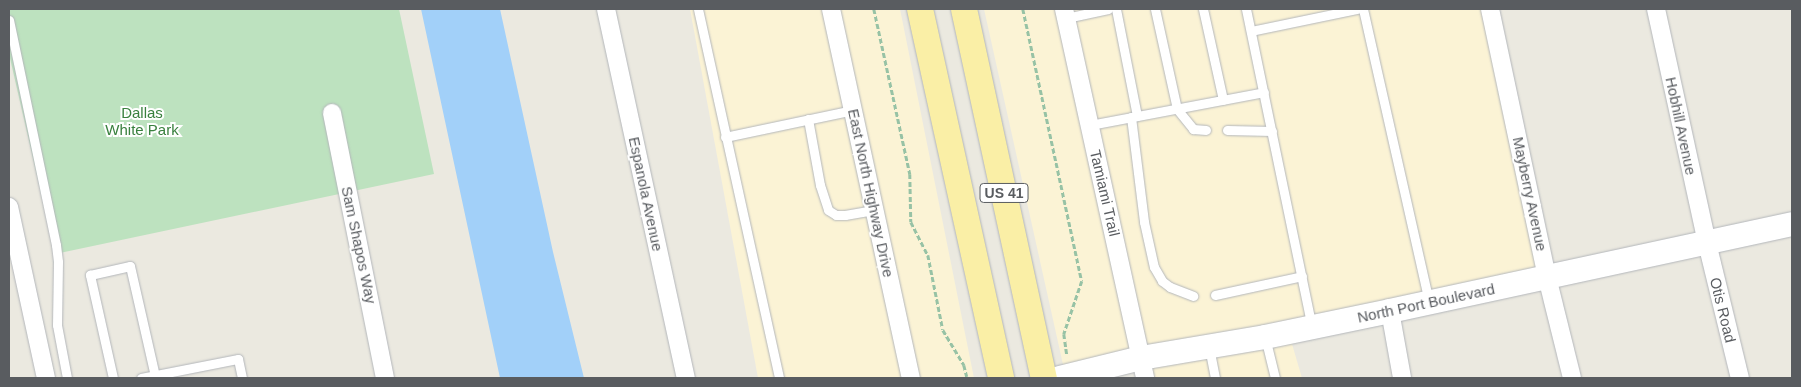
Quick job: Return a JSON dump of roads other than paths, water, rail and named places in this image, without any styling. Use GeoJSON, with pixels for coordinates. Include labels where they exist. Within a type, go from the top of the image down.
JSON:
{"type":"FeatureCollection","features":[{"type":"Feature","properties":{"kind":"main road","name":"US 41"},"geometry":{"type":"LineString","coordinates":[[920,9],[1001,378]]}},
{"type":"Feature","properties":{"kind":"main road","name":"US 41"},"geometry":{"type":"LineString","coordinates":[[964,9],[1044,378]]}},
{"type":"Feature","properties":{"kind":"street","name":"Espanola Avenue"},"geometry":{"type":"LineString","coordinates":[[606,9],[686,378]]}},
{"type":"Feature","properties":{"kind":"street","name":"East North Highway Drive"},"geometry":{"type":"LineString","coordinates":[[831,9],[911,378]]}},
{"type":"Feature","properties":{"kind":"street","name":"Mayberry Avenue"},"geometry":{"type":"LineString","coordinates":[[1490,9],[1547,277],[1572,378]]}},
{"type":"Feature","properties":{"kind":"street","name":"Hobhill Avenue"},"geometry":{"type":"LineString","coordinates":[[1656,9],[1707,242]]}},
{"type":"Feature","properties":{"kind":"street","name":"Tamiami Trail"},"geometry":{"type":"LineString","coordinates":[[1065,13],[1143,368]]}},
{"type":"Feature","properties":{"kind":"street","name":"Sam Shapos Way"},"geometry":{"type":"LineString","coordinates":[[332,113],[385,378]]}},
{"type":"Feature","properties":{"kind":"street"},"geometry":{"type":"LineString","coordinates":[[9,207],[46,378]]}},
{"type":"Feature","properties":{"kind":"street","name":"North Port Boulevard"},"geometry":{"type":"LineString","coordinates":[[1060,378],[1143,368],[1209,346],[1265,337],[1390,311],[1792,224]]}},
{"type":"Feature","properties":{"kind":"street","name":"Otis Road"},"geometry":{"type":"LineString","coordinates":[[1707,242],[1740,378]]}},
{"type":"Feature","properties":{"kind":"street"},"geometry":{"type":"LineString","coordinates":[[1390,311],[1402,378]]}},
{"type":"Feature","properties":{"kind":"lane"},"geometry":{"type":"LineString","coordinates":[[698,9],[779,378]]}},
{"type":"Feature","properties":{"kind":"lane"},"geometry":{"type":"LineString","coordinates":[[1065,13],[1108,9]]}},
{"type":"Feature","properties":{"kind":"lane"},"geometry":{"type":"LineString","coordinates":[[1116,9],[1134,117],[1144,222],[1154,267],[1162,281],[1170,287],[1193,296]]}},
{"type":"Feature","properties":{"kind":"lane"},"geometry":{"type":"LineString","coordinates":[[1156,9],[1177,109],[1193,129],[1206,130]]}},
{"type":"Feature","properties":{"kind":"lane"},"geometry":{"type":"LineString","coordinates":[[1203,9],[1222,100]]}},
{"type":"Feature","properties":{"kind":"lane"},"geometry":{"type":"LineString","coordinates":[[1246,9],[1312,327]]}},
{"type":"Feature","properties":{"kind":"lane"},"geometry":{"type":"LineString","coordinates":[[1251,31],[1357,9]]}},
{"type":"Feature","properties":{"kind":"lane"},"geometry":{"type":"LineString","coordinates":[[1364,9],[1430,302]]}},
{"type":"Feature","properties":{"kind":"lane"},"geometry":{"type":"LineString","coordinates":[[9,20],[56,245],[58,262],[57,326],[67,378]]}},
{"type":"Feature","properties":{"kind":"lane"},"geometry":{"type":"LineString","coordinates":[[1090,125],[1264,92]]}},
{"type":"Feature","properties":{"kind":"lane"},"geometry":{"type":"LineString","coordinates":[[725,137],[852,110]]}},
{"type":"Feature","properties":{"kind":"lane"},"geometry":{"type":"LineString","coordinates":[[808,119],[820,185],[828,210],[836,215],[874,210]]}},
{"type":"Feature","properties":{"kind":"lane"},"geometry":{"type":"LineString","coordinates":[[1227,130],[1272,131]]}},
{"type":"Feature","properties":{"kind":"lane"},"geometry":{"type":"LineString","coordinates":[[113,378],[90,275],[130,266],[155,376]]}},
{"type":"Feature","properties":{"kind":"lane"},"geometry":{"type":"LineString","coordinates":[[1215,295],[1302,276]]}},
{"type":"Feature","properties":{"kind":"lane"},"geometry":{"type":"LineString","coordinates":[[1265,337],[1275,378]]}},
{"type":"Feature","properties":{"kind":"lane"},"geometry":{"type":"LineString","coordinates":[[1209,346],[1215,378]]}},
{"type":"Feature","properties":{"kind":"lane"},"geometry":{"type":"LineString","coordinates":[[141,378],[238,359],[242,378]]}},
{"type":"Feature","properties":{"kind":"water"},"geometry":{"type":"Polygon","coordinates":[[[421,9],[500,9],[553,252],[584,378],[500,378],[421,9]]]}},
{"type":"Feature","properties":{"kind":"park label","name":"Dallas White Park"},"geometry":{"type":"Point","coordinates":[142,120]}}]}
